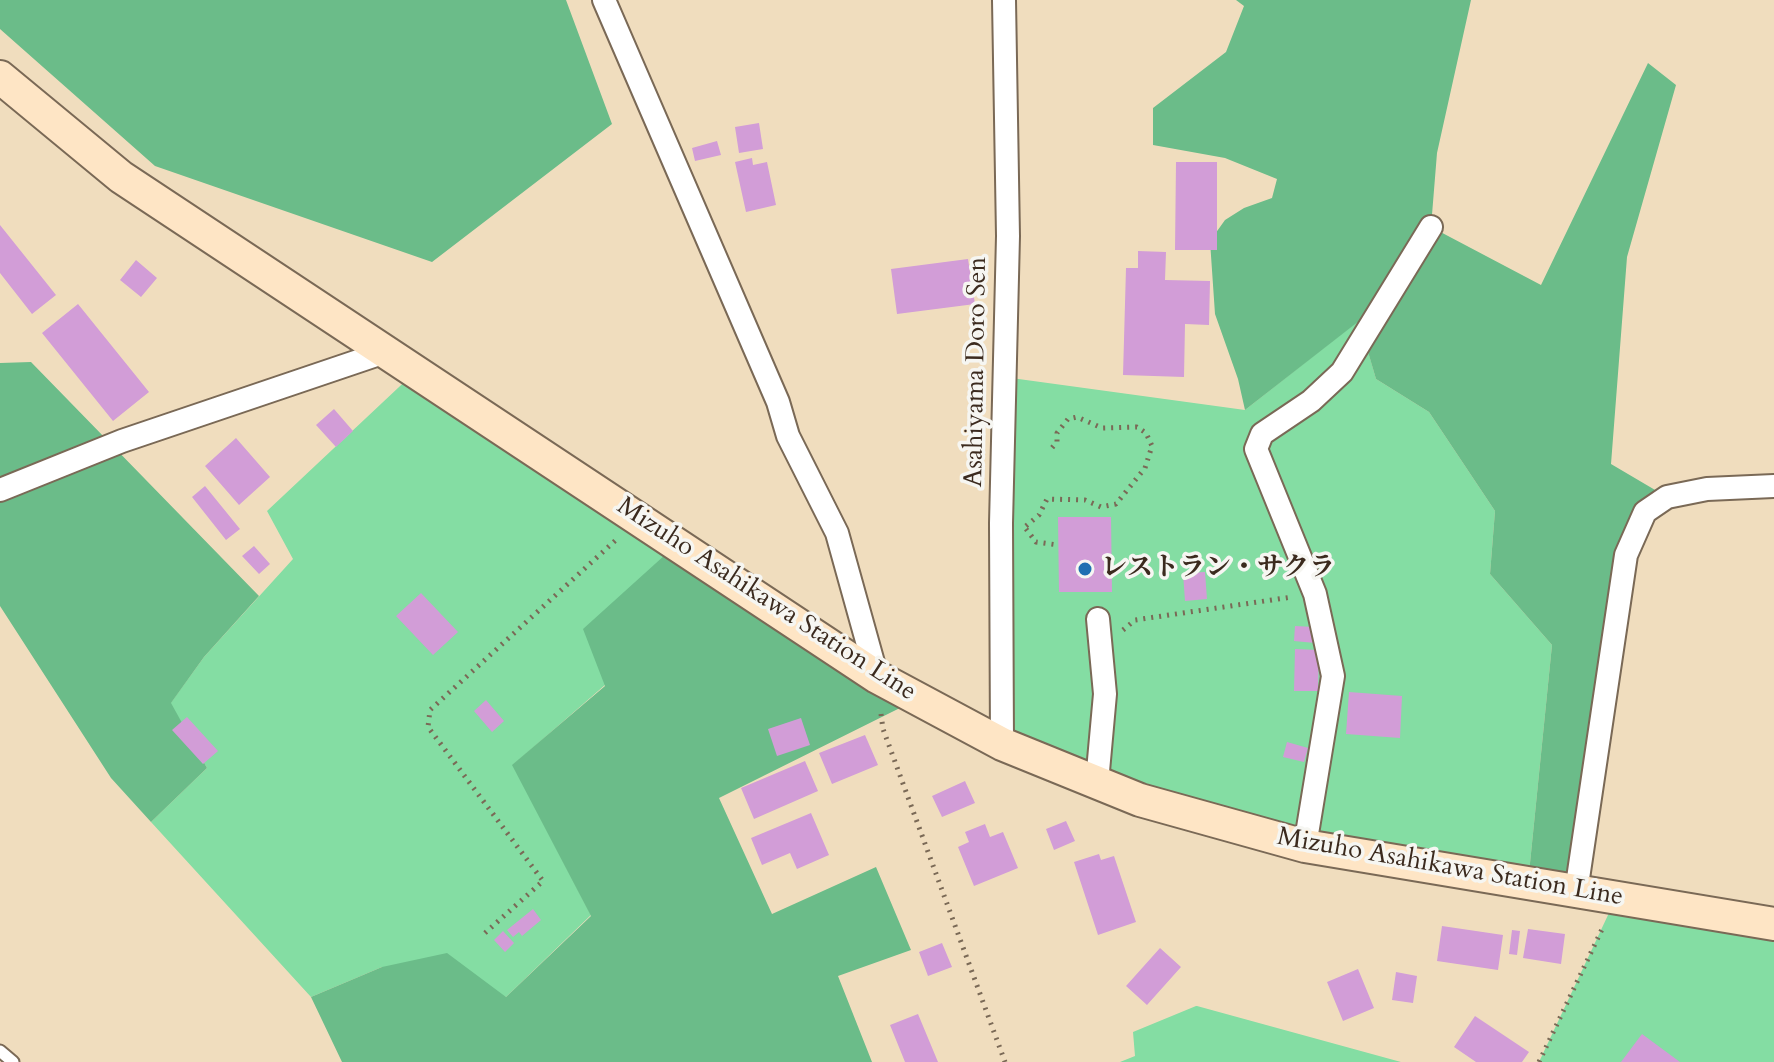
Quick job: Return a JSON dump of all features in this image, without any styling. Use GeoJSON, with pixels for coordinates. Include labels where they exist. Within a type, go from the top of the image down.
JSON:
{"type":"FeatureCollection","features":[{"type":"Feature","properties":{"kind":"main road","name":"Mizuho Asahikawa Station Line"},"geometry":{"type":"LineString","coordinates":[[0,77],[121,177],[877,677],[1002,744],[1140,800],[1305,846],[1774,924]]}},
{"type":"Feature","properties":{"kind":"street"},"geometry":{"type":"LineString","coordinates":[[604,0],[778,402],[788,436],[837,533],[877,677]]}},
{"type":"Feature","properties":{"kind":"street","name":"Asahiyama Doro Sen"},"geometry":{"type":"LineString","coordinates":[[1002,744],[1001,523],[1008,236],[1004,0]]}},
{"type":"Feature","properties":{"kind":"street"},"geometry":{"type":"LineString","coordinates":[[1305,846],[1333,676],[1315,594],[1256,449],[1262,434],[1311,401],[1342,372],[1431,227]]}},
{"type":"Feature","properties":{"kind":"street"},"geometry":{"type":"LineString","coordinates":[[0,490],[122,441],[385,352]]}},
{"type":"Feature","properties":{"kind":"street"},"geometry":{"type":"LineString","coordinates":[[1576,892],[1626,555],[1645,512],[1667,497],[1707,489],[1774,486]]}},
{"type":"Feature","properties":{"kind":"street"},"geometry":{"type":"LineString","coordinates":[[1097,782],[1105,694],[1098,619]]}},
{"type":"Feature","properties":{"kind":"lane"},"geometry":{"type":"LineString","coordinates":[[0,1051],[13,1062]]}},
{"type":"Feature","properties":{"kind":"path"},"geometry":{"type":"LineString","coordinates":[[1025,527],[1039,515],[1047,499],[1085,500],[1101,507],[1116,504],[1145,468],[1152,446],[1146,433],[1137,427],[1102,428],[1077,417],[1068,419],[1057,433],[1057,442],[1051,449]]}},
{"type":"Feature","properties":{"kind":"path"},"geometry":{"type":"LineString","coordinates":[[485,933],[523,903],[543,881],[428,727],[430,710],[639,520]]}},
{"type":"Feature","properties":{"kind":"path"},"geometry":{"type":"LineString","coordinates":[[1001,523],[1025,527],[1036,542],[1058,545]]}},
{"type":"Feature","properties":{"kind":"path"},"geometry":{"type":"LineString","coordinates":[[1102,660],[1118,635],[1135,620],[1315,594]]}},
{"type":"Feature","properties":{"kind":"path"},"geometry":{"type":"LineString","coordinates":[[877,677],[883,729],[1005,1062]]}},
{"type":"Feature","properties":{"kind":"path"},"geometry":{"type":"LineString","coordinates":[[1539,1062],[1616,898]]}},
{"type":"Feature","properties":{"kind":"green space"},"geometry":{"type":"Polygon","coordinates":[[[0,0],[566,0],[612,124],[432,262],[155,166],[0,29],[0,0]]]}},
{"type":"Feature","properties":{"kind":"green space"},"geometry":{"type":"Polygon","coordinates":[[[1236,0],[1471,0],[1437,153],[1431,227],[1541,285],[1648,63],[1676,85],[1627,257],[1611,464],[1667,497],[1626,555],[1576,892],[1528,883],[1552,645],[1490,574],[1495,511],[1429,412],[1376,379],[1359,321],[1245,410],[1238,379],[1215,314],[1210,241],[1225,220],[1244,208],[1272,198],[1277,179],[1225,158],[1153,145],[1153,108],[1226,52],[1244,6],[1236,0]]]}},
{"type":"Feature","properties":{"kind":"green space"},"geometry":{"type":"Polygon","coordinates":[[[1359,320],[1376,379],[1429,412],[1495,511],[1490,574],[1552,645],[1528,883],[1305,846],[1002,744],[1004,377],[1245,410],[1359,320]]]}},
{"type":"Feature","properties":{"kind":"green space"},"geometry":{"type":"Polygon","coordinates":[[[31,362],[259,596],[204,657],[171,703],[207,768],[151,822],[111,778],[0,606],[0,363],[31,362]]]}},
{"type":"Feature","properties":{"kind":"green space"},"geometry":{"type":"Polygon","coordinates":[[[415,372],[676,545],[605,685],[513,765],[591,915],[506,997],[382,967],[311,997],[151,822],[207,768],[170,704],[204,657],[293,559],[267,511],[415,372]]]}},
{"type":"Feature","properties":{"kind":"green space"},"geometry":{"type":"Polygon","coordinates":[[[676,545],[918,699],[719,798],[772,914],[876,867],[911,950],[838,976],[872,1062],[342,1062],[311,997],[382,967],[447,953],[506,997],[591,916],[512,765],[605,686],[583,629],[676,545]]]}},
{"type":"Feature","properties":{"kind":"green space"},"geometry":{"type":"Polygon","coordinates":[[[1616,898],[1774,924],[1774,1062],[1539,1062],[1616,898]]]}},
{"type":"Feature","properties":{"kind":"green space"},"geometry":{"type":"Polygon","coordinates":[[[1196,1006],[1401,1062],[1120,1062],[1135,1056],[1133,1032],[1196,1006]]]}},
{"type":"Feature","properties":{"kind":"building"},"geometry":{"type":"Polygon","coordinates":[[[759,123],[763,149],[739,153],[735,127],[759,123]]]}},
{"type":"Feature","properties":{"kind":"building"},"geometry":{"type":"Polygon","coordinates":[[[717,141],[721,155],[695,161],[692,148],[717,141]]]}},
{"type":"Feature","properties":{"kind":"building"},"geometry":{"type":"Polygon","coordinates":[[[752,158],[753,165],[767,162],[776,205],[746,212],[735,162],[752,158]]]}},
{"type":"Feature","properties":{"kind":"building"},"geometry":{"type":"Polygon","coordinates":[[[1176,162],[1217,162],[1217,250],[1175,250],[1176,162]]]}},
{"type":"Feature","properties":{"kind":"building"},"geometry":{"type":"Polygon","coordinates":[[[0,225],[56,295],[32,314],[0,273],[0,225]]]}},
{"type":"Feature","properties":{"kind":"building"},"geometry":{"type":"Polygon","coordinates":[[[1138,251],[1166,252],[1165,280],[1210,281],[1209,325],[1185,324],[1184,377],[1123,375],[1126,268],[1138,268],[1138,251]]]}},
{"type":"Feature","properties":{"kind":"building"},"geometry":{"type":"Polygon","coordinates":[[[968,259],[975,304],[897,314],[891,269],[968,259]]]}},
{"type":"Feature","properties":{"kind":"building"},"geometry":{"type":"Polygon","coordinates":[[[136,260],[157,278],[141,297],[120,280],[136,260]]]}},
{"type":"Feature","properties":{"kind":"building"},"geometry":{"type":"Polygon","coordinates":[[[78,304],[149,392],[113,421],[42,333],[78,304]]]}},
{"type":"Feature","properties":{"kind":"building"},"geometry":{"type":"Polygon","coordinates":[[[334,409],[353,431],[336,447],[316,425],[334,409]]]}},
{"type":"Feature","properties":{"kind":"building"},"geometry":{"type":"Polygon","coordinates":[[[236,438],[270,477],[239,505],[205,466],[236,438]]]}},
{"type":"Feature","properties":{"kind":"building"},"geometry":{"type":"Polygon","coordinates":[[[205,486],[240,529],[226,540],[192,497],[205,486]]]}},
{"type":"Feature","properties":{"kind":"building","name":"レストラン・サクラ"},"geometry":{"type":"Polygon","coordinates":[[[1058,517],[1111,517],[1112,592],[1059,592],[1058,517]]]}},
{"type":"Feature","properties":{"kind":"building"},"geometry":{"type":"Polygon","coordinates":[[[254,546],[270,564],[259,574],[242,556],[254,546]]]}},
{"type":"Feature","properties":{"kind":"building"},"geometry":{"type":"Polygon","coordinates":[[[1205,572],[1207,599],[1185,601],[1183,573],[1205,572]]]}},
{"type":"Feature","properties":{"kind":"building"},"geometry":{"type":"Polygon","coordinates":[[[421,593],[458,632],[433,655],[396,616],[421,593]]]}},
{"type":"Feature","properties":{"kind":"building"},"geometry":{"type":"Polygon","coordinates":[[[1295,626],[1315,627],[1315,643],[1294,641],[1295,626]]]}},
{"type":"Feature","properties":{"kind":"building"},"geometry":{"type":"Polygon","coordinates":[[[1295,649],[1319,650],[1318,691],[1294,691],[1295,649]]]}},
{"type":"Feature","properties":{"kind":"building"},"geometry":{"type":"Polygon","coordinates":[[[1349,692],[1402,696],[1400,738],[1346,734],[1349,692]]]}},
{"type":"Feature","properties":{"kind":"building"},"geometry":{"type":"Polygon","coordinates":[[[486,700],[504,721],[492,732],[474,711],[486,700]]]}},
{"type":"Feature","properties":{"kind":"building"},"geometry":{"type":"Polygon","coordinates":[[[187,717],[218,751],[203,764],[172,730],[187,717]]]}},
{"type":"Feature","properties":{"kind":"building"},"geometry":{"type":"Polygon","coordinates":[[[801,718],[810,745],[777,756],[768,729],[801,718]]]}},
{"type":"Feature","properties":{"kind":"building"},"geometry":{"type":"Polygon","coordinates":[[[865,735],[878,765],[832,784],[819,753],[865,735]]]}},
{"type":"Feature","properties":{"kind":"building"},"geometry":{"type":"Polygon","coordinates":[[[1287,742],[1308,748],[1304,762],[1283,757],[1287,742]]]}},
{"type":"Feature","properties":{"kind":"building"},"geometry":{"type":"Polygon","coordinates":[[[805,761],[818,791],[754,819],[741,788],[805,761]]]}},
{"type":"Feature","properties":{"kind":"building"},"geometry":{"type":"Polygon","coordinates":[[[965,781],[975,803],[942,817],[932,796],[965,781]]]}},
{"type":"Feature","properties":{"kind":"building"},"geometry":{"type":"Polygon","coordinates":[[[811,813],[829,855],[797,869],[790,853],[762,865],[751,838],[811,813]]]}},
{"type":"Feature","properties":{"kind":"building"},"geometry":{"type":"Polygon","coordinates":[[[1066,821],[1075,841],[1054,850],[1046,829],[1066,821]]]}},
{"type":"Feature","properties":{"kind":"building"},"geometry":{"type":"Polygon","coordinates":[[[985,824],[990,837],[1003,832],[1018,868],[974,886],[958,847],[969,842],[965,832],[985,824]]]}},
{"type":"Feature","properties":{"kind":"building"},"geometry":{"type":"Polygon","coordinates":[[[1099,854],[1101,860],[1114,856],[1136,922],[1098,935],[1074,862],[1099,854]]]}},
{"type":"Feature","properties":{"kind":"building"},"geometry":{"type":"Polygon","coordinates":[[[533,909],[541,920],[522,936],[519,932],[513,937],[507,930],[533,909]]]}},
{"type":"Feature","properties":{"kind":"building"},"geometry":{"type":"Polygon","coordinates":[[[1442,926],[1503,935],[1498,970],[1437,961],[1442,926]]]}},
{"type":"Feature","properties":{"kind":"building"},"geometry":{"type":"Polygon","coordinates":[[[1528,929],[1565,934],[1561,964],[1523,958],[1528,929]]]}},
{"type":"Feature","properties":{"kind":"building"},"geometry":{"type":"Polygon","coordinates":[[[1512,930],[1520,931],[1517,955],[1509,954],[1512,930]]]}},
{"type":"Feature","properties":{"kind":"building"},"geometry":{"type":"Polygon","coordinates":[[[503,931],[514,943],[505,952],[494,940],[503,931]]]}},
{"type":"Feature","properties":{"kind":"building"},"geometry":{"type":"Polygon","coordinates":[[[942,943],[952,967],[928,976],[919,952],[942,943]]]}},
{"type":"Feature","properties":{"kind":"building"},"geometry":{"type":"Polygon","coordinates":[[[1160,948],[1181,967],[1147,1005],[1126,986],[1160,948]]]}},
{"type":"Feature","properties":{"kind":"building"},"geometry":{"type":"Polygon","coordinates":[[[1358,969],[1374,1008],[1343,1021],[1327,982],[1358,969]]]}},
{"type":"Feature","properties":{"kind":"building"},"geometry":{"type":"Polygon","coordinates":[[[1396,972],[1417,976],[1413,1003],[1392,1000],[1396,972]]]}},
{"type":"Feature","properties":{"kind":"building"},"geometry":{"type":"Polygon","coordinates":[[[918,1014],[938,1062],[905,1062],[890,1025],[918,1014]]]}},
{"type":"Feature","properties":{"kind":"building"},"geometry":{"type":"Polygon","coordinates":[[[1475,1016],[1529,1052],[1522,1062],[1476,1062],[1454,1047],[1475,1016]]]}},
{"type":"Feature","properties":{"kind":"building"},"geometry":{"type":"Polygon","coordinates":[[[1642,1034],[1680,1062],[1621,1062],[1642,1034]]]}},
{"type":"Feature","properties":{"kind":"place","name":"レストラン・サクラ"},"geometry":{"type":"Point","coordinates":[1085,569]}}]}
